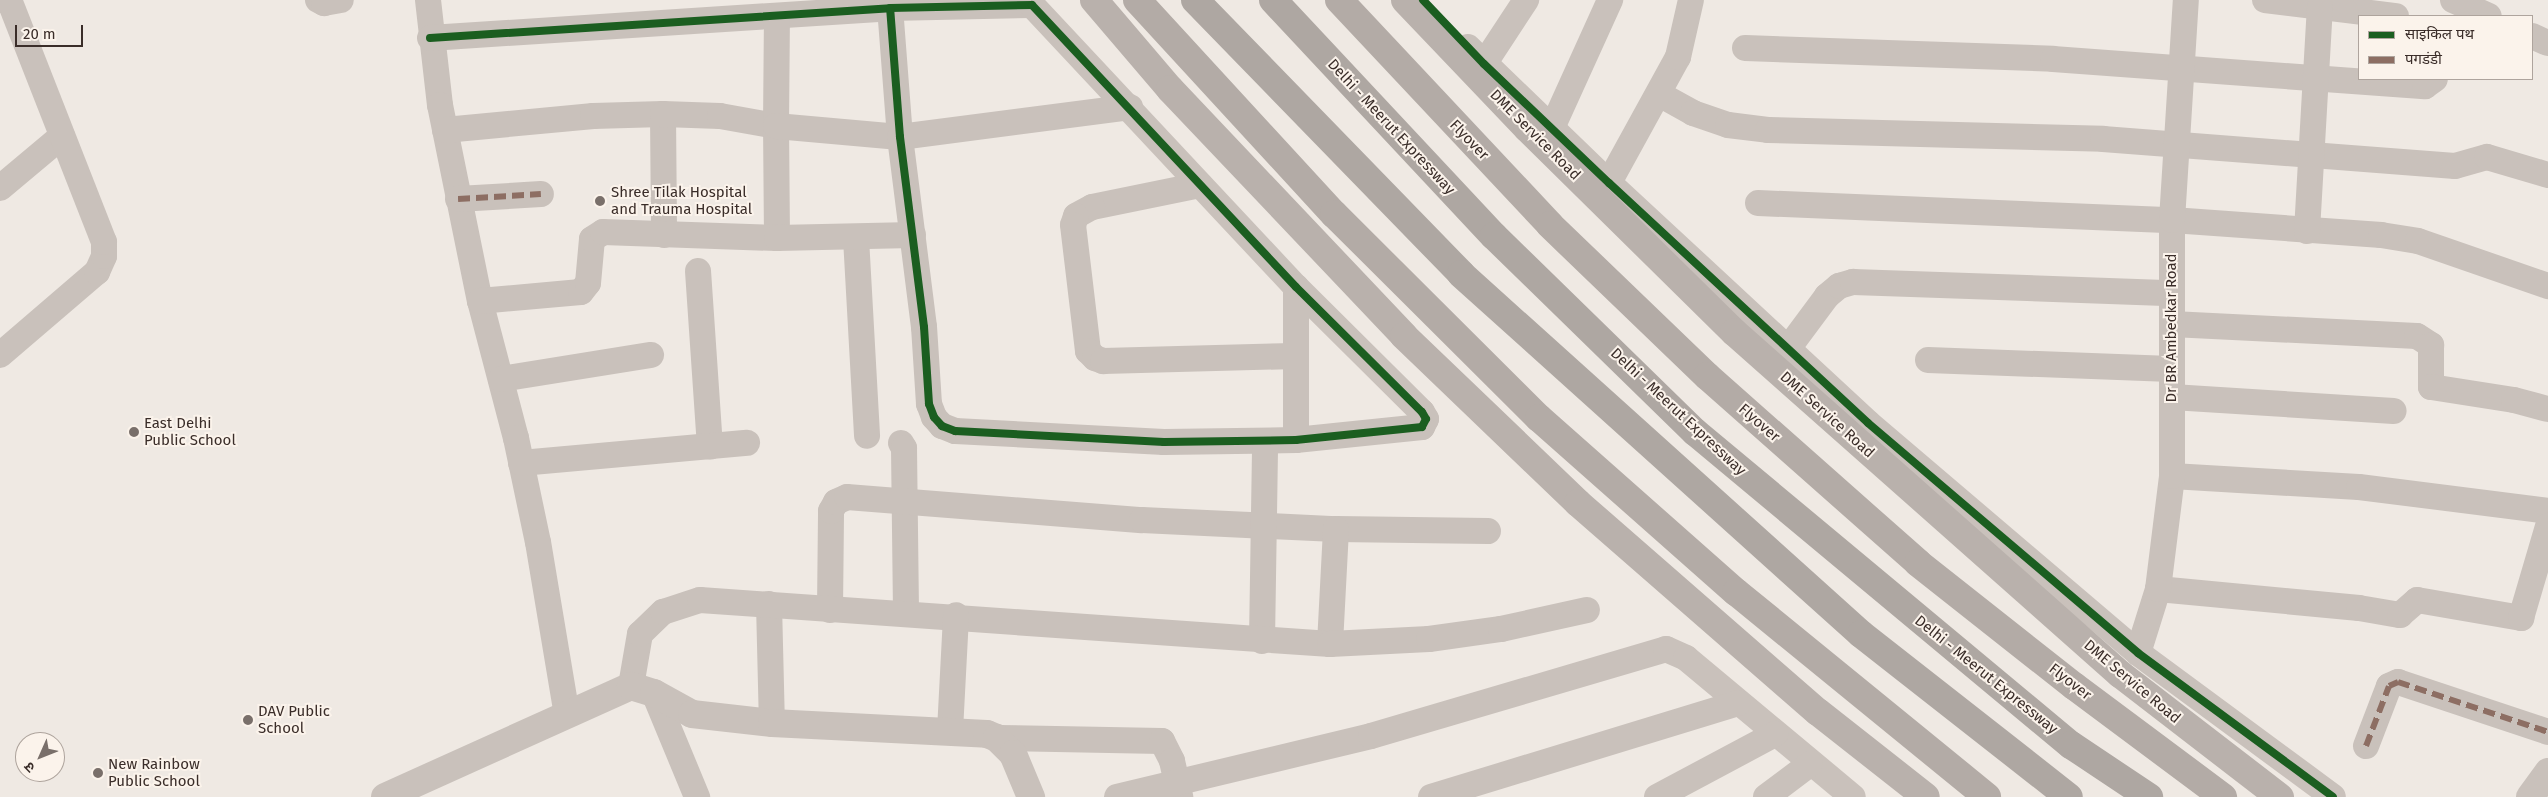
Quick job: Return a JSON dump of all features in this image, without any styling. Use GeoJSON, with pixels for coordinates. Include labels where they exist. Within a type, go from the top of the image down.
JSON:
{"type":"FeatureCollection","features":[{"type":"Feature","properties":{"kind":"highway"},"geometry":{"type":"LineString","coordinates":[[1137,0],[1334,214],[1540,418],[1736,592],[1987,797]]}},
{"type":"Feature","properties":{"kind":"highway"},"geometry":{"type":"LineString","coordinates":[[1195,0],[1468,280],[1861,634],[2069,797]]}},
{"type":"Feature","properties":{"kind":"highway","name":"Delhi - Meerut Expressway"},"geometry":{"type":"LineString","coordinates":[[1273,0],[1494,236],[1695,432],[2071,745],[2149,797]]}},
{"type":"Feature","properties":{"kind":"highway","name":"Flyover"},"geometry":{"type":"LineString","coordinates":[[1339,0],[1550,225],[1706,376],[1918,563],[2074,686],[2223,797]]}},
{"type":"Feature","properties":{"kind":"main road"},"geometry":{"type":"LineString","coordinates":[[1094,0],[1170,89],[1418,350],[1586,510],[1818,712],[1926,797]]}},
{"type":"Feature","properties":{"kind":"main road","name":"DME Service Road"},"geometry":{"type":"LineString","coordinates":[[1421,1],[1604,191],[2120,674],[2280,797]]}},
{"type":"Feature","properties":{"kind":"street"},"geometry":{"type":"LineString","coordinates":[[318,0],[324,3],[341,0]]}},
{"type":"Feature","properties":{"kind":"street"},"geometry":{"type":"LineString","coordinates":[[428,0],[430,38],[458,199],[480,300],[521,462],[567,715]]}},
{"type":"Feature","properties":{"kind":"street"},"geometry":{"type":"LineString","coordinates":[[1484,64],[1526,0]]}},
{"type":"Feature","properties":{"kind":"street"},"geometry":{"type":"LineString","coordinates":[[1552,128],[1610,0]]}},
{"type":"Feature","properties":{"kind":"street"},"geometry":{"type":"LineString","coordinates":[[1421,1],[1552,128],[1604,191],[1678,57],[1691,0]]}},
{"type":"Feature","properties":{"kind":"street","name":"Dr BR Ambedkar Road"},"geometry":{"type":"LineString","coordinates":[[2138,653],[2158,589],[2172,476],[2172,220],[2186,0]]}},
{"type":"Feature","properties":{"kind":"street"},"geometry":{"type":"LineString","coordinates":[[2265,0],[2388,15]]}},
{"type":"Feature","properties":{"kind":"street"},"geometry":{"type":"LineString","coordinates":[[2443,15],[2445,0]]}},
{"type":"Feature","properties":{"kind":"street"},"geometry":{"type":"LineString","coordinates":[[2453,0],[2486,15]]}},
{"type":"Feature","properties":{"kind":"street"},"geometry":{"type":"LineString","coordinates":[[430,38],[890,8],[1032,6],[1130,107],[1296,287],[1426,419],[1422,427],[1412,430],[1296,440],[1164,442],[955,431],[942,426],[934,417],[929,404],[924,328],[900,137],[890,8]]}},
{"type":"Feature","properties":{"kind":"street"},"geometry":{"type":"LineString","coordinates":[[2307,231],[2320,7]]}},
{"type":"Feature","properties":{"kind":"street"},"geometry":{"type":"LineString","coordinates":[[0,355],[97,272],[104,256],[104,242],[62,136],[7,12]]}},
{"type":"Feature","properties":{"kind":"street"},"geometry":{"type":"LineString","coordinates":[[777,16],[777,238]]}},
{"type":"Feature","properties":{"kind":"street"},"geometry":{"type":"LineString","coordinates":[[2533,36],[2548,43]]}},
{"type":"Feature","properties":{"kind":"street"},"geometry":{"type":"LineString","coordinates":[[1745,48],[2054,59],[2315,80],[2425,86],[2434,80]]}},
{"type":"Feature","properties":{"kind":"street"},"geometry":{"type":"LineString","coordinates":[[1658,94],[1693,113],[1728,125],[1768,130],[1961,133],[2176,145],[2455,166],[2487,157],[2548,175]]}},
{"type":"Feature","properties":{"kind":"street"},"geometry":{"type":"LineString","coordinates":[[445,130],[593,116],[663,114],[720,116],[776,126],[900,137],[1130,107]]}},
{"type":"Feature","properties":{"kind":"street"},"geometry":{"type":"LineString","coordinates":[[663,114],[664,234]]}},
{"type":"Feature","properties":{"kind":"street"},"geometry":{"type":"LineString","coordinates":[[0,188],[62,136]]}},
{"type":"Feature","properties":{"kind":"street"},"geometry":{"type":"LineString","coordinates":[[1200,185],[1092,207],[1076,216],[1073,225],[1088,351],[1094,358],[1103,361],[1296,356]]}},
{"type":"Feature","properties":{"kind":"street"},"geometry":{"type":"LineString","coordinates":[[458,199],[541,194]]}},
{"type":"Feature","properties":{"kind":"street"},"geometry":{"type":"LineString","coordinates":[[1758,203],[2172,220],[2382,235],[2418,242],[2548,286]]}},
{"type":"Feature","properties":{"kind":"street"},"geometry":{"type":"LineString","coordinates":[[480,300],[581,292],[588,283],[590,246],[597,234],[777,238],[856,238],[913,235]]}},
{"type":"Feature","properties":{"kind":"street"},"geometry":{"type":"LineString","coordinates":[[856,238],[867,436]]}},
{"type":"Feature","properties":{"kind":"street"},"geometry":{"type":"LineString","coordinates":[[698,271],[710,447]]}},
{"type":"Feature","properties":{"kind":"street"},"geometry":{"type":"LineString","coordinates":[[2172,293],[1853,282],[1827,296],[1781,358],[1868,423],[2138,653],[2333,797]]}},
{"type":"Feature","properties":{"kind":"street"},"geometry":{"type":"LineString","coordinates":[[1296,287],[1296,440]]}},
{"type":"Feature","properties":{"kind":"street"},"geometry":{"type":"LineString","coordinates":[[2172,324],[2418,336],[2431,345],[2431,387],[2514,400],[2548,409]]}},
{"type":"Feature","properties":{"kind":"street"},"geometry":{"type":"LineString","coordinates":[[501,379],[651,355]]}},
{"type":"Feature","properties":{"kind":"street"},"geometry":{"type":"LineString","coordinates":[[1928,360],[2171,368]]}},
{"type":"Feature","properties":{"kind":"street"},"geometry":{"type":"LineString","coordinates":[[2172,397],[2394,412]]}},
{"type":"Feature","properties":{"kind":"street"},"geometry":{"type":"LineString","coordinates":[[1262,641],[1265,441]]}},
{"type":"Feature","properties":{"kind":"street"},"geometry":{"type":"LineString","coordinates":[[521,462],[747,443]]}},
{"type":"Feature","properties":{"kind":"street"},"geometry":{"type":"LineString","coordinates":[[901,443],[904,448],[906,614]]}},
{"type":"Feature","properties":{"kind":"street"},"geometry":{"type":"LineString","coordinates":[[2172,476],[2359,486],[2548,511]]}},
{"type":"Feature","properties":{"kind":"street"},"geometry":{"type":"LineString","coordinates":[[830,610],[831,511],[836,502],[847,497],[1336,530],[1488,531]]}},
{"type":"Feature","properties":{"kind":"street"},"geometry":{"type":"LineString","coordinates":[[2158,589],[2359,608],[2400,615],[2417,600],[2521,618],[2548,526]]}},
{"type":"Feature","properties":{"kind":"street"},"geometry":{"type":"LineString","coordinates":[[1330,644],[1336,530]]}},
{"type":"Feature","properties":{"kind":"street"},"geometry":{"type":"LineString","coordinates":[[697,797],[642,689],[640,634],[663,612],[700,600],[830,610],[956,615],[1262,641],[1330,644],[1429,639],[1501,629],[1587,610]]}},
{"type":"Feature","properties":{"kind":"street"},"geometry":{"type":"LineString","coordinates":[[769,604],[772,723]]}},
{"type":"Feature","properties":{"kind":"street"},"geometry":{"type":"LineString","coordinates":[[950,731],[956,615]]}},
{"type":"Feature","properties":{"kind":"street"},"geometry":{"type":"LineString","coordinates":[[1117,797],[1179,790],[1436,718],[1666,649],[1686,658],[1810,764],[1851,796]]}},
{"type":"Feature","properties":{"kind":"street"},"geometry":{"type":"LineString","coordinates":[[2366,746],[2389,686],[2398,682],[2548,732]]}},
{"type":"Feature","properties":{"kind":"street"},"geometry":{"type":"LineString","coordinates":[[385,797],[567,715],[642,689],[692,714],[772,723],[950,731],[987,734],[997,738],[1162,741],[1168,748],[1179,790]]}},
{"type":"Feature","properties":{"kind":"street"},"geometry":{"type":"LineString","coordinates":[[1431,797],[1738,703]]}},
{"type":"Feature","properties":{"kind":"street"},"geometry":{"type":"LineString","coordinates":[[1657,797],[1775,734]]}},
{"type":"Feature","properties":{"kind":"street"},"geometry":{"type":"LineString","coordinates":[[997,738],[1013,754],[1031,797]]}},
{"type":"Feature","properties":{"kind":"street"},"geometry":{"type":"LineString","coordinates":[[1766,797],[1810,764]]}},
{"type":"Feature","properties":{"kind":"street"},"geometry":{"type":"LineString","coordinates":[[2530,797],[2548,772]]}},
{"type":"Feature","properties":{"kind":"marked path"},"geometry":{"type":"LineString","coordinates":[[458,199],[541,194]]}},
{"type":"Feature","properties":{"kind":"marked path"},"geometry":{"type":"LineString","coordinates":[[2366,746],[2389,686],[2398,682],[2548,732]]}},
{"type":"Feature","properties":{"kind":"cycle path"},"geometry":{"type":"LineString","coordinates":[[1423,0],[1484,64],[1609,183],[1868,423],[2138,653],[2333,797]]}},
{"type":"Feature","properties":{"kind":"cycle path"},"geometry":{"type":"LineString","coordinates":[[430,38],[890,8],[1032,5],[1296,287],[1422,412],[1426,419],[1422,427],[1296,440],[1164,442],[955,431],[942,426],[934,417],[929,404],[924,327],[900,137],[890,8]]}},
{"type":"Feature","properties":{"kind":"place","name":"Shree Tilak Hospital and Trauma Hospital"},"geometry":{"type":"Point","coordinates":[600,201]}},
{"type":"Feature","properties":{"kind":"place","name":"East Delhi Public School"},"geometry":{"type":"Point","coordinates":[134,432]}},
{"type":"Feature","properties":{"kind":"place","name":"DAV Public School"},"geometry":{"type":"Point","coordinates":[248,720]}},
{"type":"Feature","properties":{"kind":"place","name":"New Rainbow Public School"},"geometry":{"type":"Point","coordinates":[98,773]}}]}
